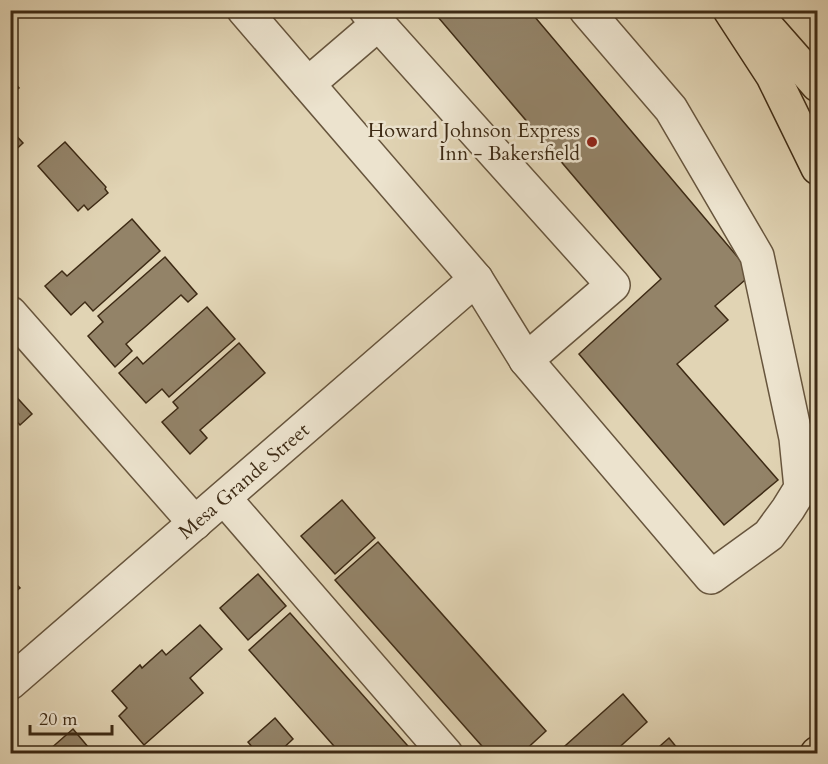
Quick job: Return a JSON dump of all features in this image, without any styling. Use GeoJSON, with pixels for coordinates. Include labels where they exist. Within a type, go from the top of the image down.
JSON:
{"type":"FeatureCollection","features":[{"type":"Feature","properties":{"kind":"main road"},"geometry":{"type":"LineString","coordinates":[[730,10],[773,76],[818,168]]}},
{"type":"Feature","properties":{"kind":"main road"},"geometry":{"type":"LineString","coordinates":[[752,10],[818,85]]}},
{"type":"Feature","properties":{"kind":"street"},"geometry":{"type":"LineString","coordinates":[[244,10],[476,279],[526,360],[711,577],[769,535],[801,488],[796,438],[758,256],[671,109],[586,10]]}},
{"type":"Feature","properties":{"kind":"street"},"geometry":{"type":"LineString","coordinates":[[308,84],[372,17],[613,285],[526,360]]}},
{"type":"Feature","properties":{"kind":"street","name":"Mesa Grande Street"},"geometry":{"type":"LineString","coordinates":[[10,683],[476,279]]}},
{"type":"Feature","properties":{"kind":"street"},"geometry":{"type":"LineString","coordinates":[[10,313],[195,523]]}},
{"type":"Feature","properties":{"kind":"street"},"geometry":{"type":"LineString","coordinates":[[224,498],[446,753]]}},
{"type":"Feature","properties":{"kind":"building","name":"Howard Johnson Express Inn - Bakersfield"},"geometry":{"type":"Polygon","coordinates":[[[432,10],[529,10],[752,274],[715,306],[728,320],[677,364],[778,480],[724,525],[579,354],[661,279],[432,10]]]}},
{"type":"Feature","properties":{"kind":"building"},"geometry":{"type":"Polygon","coordinates":[[[10,78],[19,88],[10,95],[10,78]]]}},
{"type":"Feature","properties":{"kind":"building"},"geometry":{"type":"Polygon","coordinates":[[[10,129],[23,143],[10,155],[10,129]]]}},
{"type":"Feature","properties":{"kind":"building"},"geometry":{"type":"Polygon","coordinates":[[[65,142],[106,187],[108,193],[88,210],[84,205],[78,211],[38,166],[65,142]]]}},
{"type":"Feature","properties":{"kind":"building"},"geometry":{"type":"Polygon","coordinates":[[[132,219],[160,251],[93,311],[85,302],[71,315],[45,286],[62,271],[67,276],[132,219]]]}},
{"type":"Feature","properties":{"kind":"building"},"geometry":{"type":"Polygon","coordinates":[[[165,257],[197,294],[188,302],[181,295],[126,344],[132,351],[115,367],[88,336],[103,322],[98,316],[165,257]]]}},
{"type":"Feature","properties":{"kind":"building"},"geometry":{"type":"Polygon","coordinates":[[[207,307],[235,339],[169,397],[162,389],[146,403],[119,373],[137,357],[143,364],[207,307]]]}},
{"type":"Feature","properties":{"kind":"building"},"geometry":{"type":"Polygon","coordinates":[[[239,343],[265,373],[200,430],[207,438],[190,454],[162,422],[178,408],[173,402],[239,343]]]}},
{"type":"Feature","properties":{"kind":"building"},"geometry":{"type":"Polygon","coordinates":[[[10,390],[32,414],[20,425],[10,414],[10,390]]]}},
{"type":"Feature","properties":{"kind":"building"},"geometry":{"type":"Polygon","coordinates":[[[342,500],[375,538],[335,574],[301,536],[342,500]]]}},
{"type":"Feature","properties":{"kind":"building"},"geometry":{"type":"Polygon","coordinates":[[[378,542],[546,731],[521,754],[489,754],[335,580],[378,542]]]}},
{"type":"Feature","properties":{"kind":"building"},"geometry":{"type":"Polygon","coordinates":[[[258,574],[286,606],[248,640],[220,608],[258,574]]]}},
{"type":"Feature","properties":{"kind":"building"},"geometry":{"type":"Polygon","coordinates":[[[10,578],[20,588],[10,596],[10,578]]]}},
{"type":"Feature","properties":{"kind":"building"},"geometry":{"type":"Polygon","coordinates":[[[290,613],[415,754],[341,754],[249,650],[290,613]]]}},
{"type":"Feature","properties":{"kind":"building"},"geometry":{"type":"Polygon","coordinates":[[[200,625],[222,649],[190,678],[203,693],[144,745],[119,716],[127,708],[112,691],[140,665],[142,668],[162,650],[166,655],[200,625]]]}},
{"type":"Feature","properties":{"kind":"building"},"geometry":{"type":"Polygon","coordinates":[[[623,694],[647,722],[612,754],[556,754],[623,694]]]}},
{"type":"Feature","properties":{"kind":"building"},"geometry":{"type":"Polygon","coordinates":[[[275,718],[293,739],[277,754],[258,754],[248,742],[275,718]]]}},
{"type":"Feature","properties":{"kind":"building"},"geometry":{"type":"Polygon","coordinates":[[[73,729],[94,754],[52,754],[49,750],[73,729]]]}},
{"type":"Feature","properties":{"kind":"building"},"geometry":{"type":"Polygon","coordinates":[[[669,738],[682,754],[651,754],[669,738]]]}},
{"type":"Feature","properties":{"kind":"place","name":"Howard Johnson Express Inn - Bakersfield"},"geometry":{"type":"Point","coordinates":[592,142]}}]}
